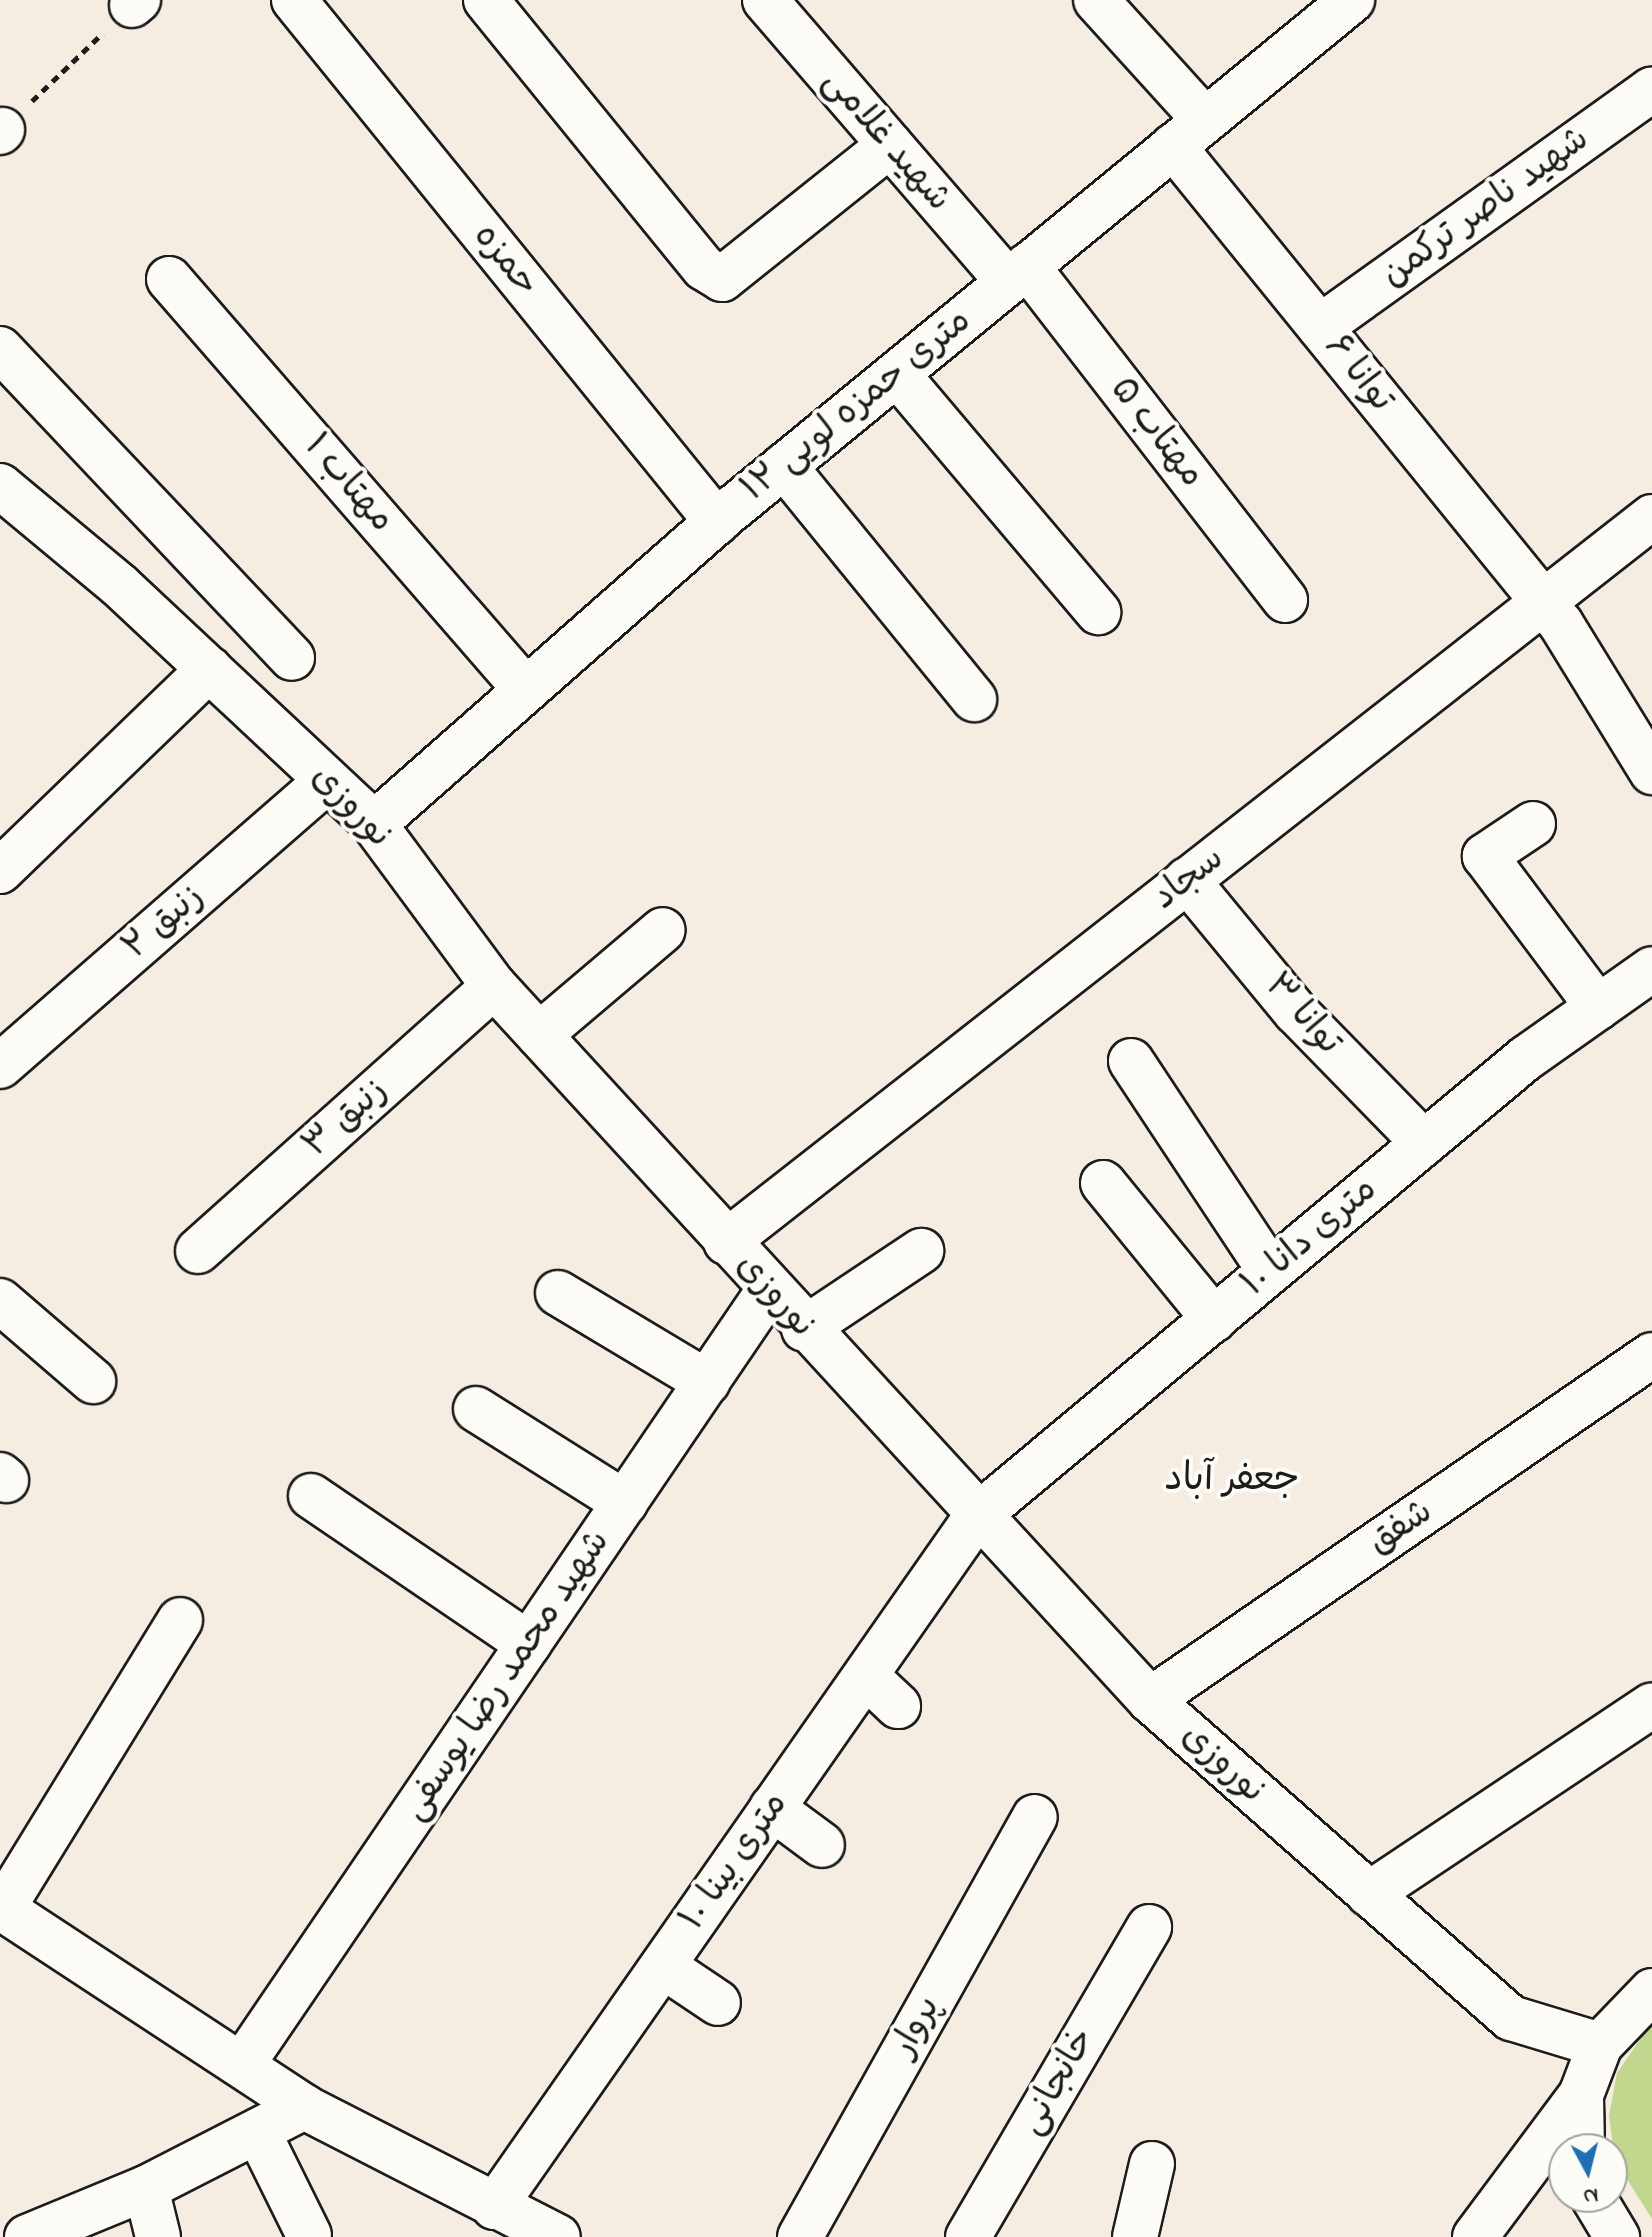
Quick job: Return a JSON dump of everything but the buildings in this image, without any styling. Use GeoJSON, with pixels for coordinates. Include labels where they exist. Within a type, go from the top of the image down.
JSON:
{"type":"FeatureCollection","features":[{"type":"Feature","properties":{"kind":"street","name":"حمزه"},"geometry":{"type":"LineString","coordinates":[[294,0],[717,522]]}},
{"type":"Feature","properties":{"kind":"street"},"geometry":{"type":"LineString","coordinates":[[486,0],[704,268],[722,279],[890,145]]}},
{"type":"Feature","properties":{"kind":"street","name":"شهید غلامی"},"geometry":{"type":"LineString","coordinates":[[765,0],[890,145],[1018,274]]}},
{"type":"Feature","properties":{"kind":"street","name":"توانا ۶"},"geometry":{"type":"LineString","coordinates":[[1096,0],[1320,327],[1544,603],[1652,772]]}},
{"type":"Feature","properties":{"kind":"street","name":"۱۲ متری حمزه لویی"},"geometry":{"type":"LineString","coordinates":[[374,824],[717,522],[1352,0]]}},
{"type":"Feature","properties":{"kind":"street","name":"شهید ناصر ترکمن"},"geometry":{"type":"LineString","coordinates":[[1320,327],[1652,89]]}},
{"type":"Feature","properties":{"kind":"street","name":"مهتاب ۵"},"geometry":{"type":"LineString","coordinates":[[1018,274],[1285,600]]}},
{"type":"Feature","properties":{"kind":"street","name":"مهتاب ۱"},"geometry":{"type":"LineString","coordinates":[[169,279],[526,690]]}},
{"type":"Feature","properties":{"kind":"street"},"geometry":{"type":"LineString","coordinates":[[0,349],[292,658]]}},
{"type":"Feature","properties":{"kind":"street"},"geometry":{"type":"LineString","coordinates":[[897,374],[1098,612]]}},
{"type":"Feature","properties":{"kind":"street"},"geometry":{"type":"LineString","coordinates":[[784,466],[974,699]]}},
{"type":"Feature","properties":{"kind":"street","name":"نوروزی"},"geometry":{"type":"LineString","coordinates":[[0,486],[209,669],[374,824],[494,986],[976,1517],[1150,1700],[1511,2018],[1600,2045]]}},
{"type":"Feature","properties":{"kind":"street","name":"سجاد"},"geometry":{"type":"LineString","coordinates":[[726,1242],[1652,517]]}},
{"type":"Feature","properties":{"kind":"street"},"geometry":{"type":"LineString","coordinates":[[0,871],[209,669]]}},
{"type":"Feature","properties":{"kind":"street","name":"زنبق ۲"},"geometry":{"type":"LineString","coordinates":[[0,1066],[327,781]]}},
{"type":"Feature","properties":{"kind":"street"},"geometry":{"type":"LineString","coordinates":[[1533,824],[1485,856],[1598,1007]]}},
{"type":"Feature","properties":{"kind":"street","name":"توانا ۳"},"geometry":{"type":"LineString","coordinates":[[1187,880],[1296,1012],[1424,1143]]}},
{"type":"Feature","properties":{"kind":"street"},"geometry":{"type":"LineString","coordinates":[[539,1035],[663,930]]}},
{"type":"Feature","properties":{"kind":"street","name":"۱۰ متری دانا"},"geometry":{"type":"LineString","coordinates":[[976,1517],[1424,1143],[1598,1007],[1652,969]]}},
{"type":"Feature","properties":{"kind":"street","name":"زنبق ۳"},"geometry":{"type":"LineString","coordinates":[[198,1251],[494,986]]}},
{"type":"Feature","properties":{"kind":"street"},"geometry":{"type":"LineString","coordinates":[[1131,1061],[1270,1271]]}},
{"type":"Feature","properties":{"kind":"street"},"geometry":{"type":"LineString","coordinates":[[1103,1183],[1214,1319]]}},
{"type":"Feature","properties":{"kind":"street"},"geometry":{"type":"LineString","coordinates":[[804,1329],[921,1251]]}},
{"type":"Feature","properties":{"kind":"street","name":"شهید محمد رضا یوسفی"},"geometry":{"type":"LineString","coordinates":[[244,2062],[769,1290]]}},
{"type":"Feature","properties":{"kind":"street"},"geometry":{"type":"LineString","coordinates":[[558,1293],[707,1382]]}},
{"type":"Feature","properties":{"kind":"street"},"geometry":{"type":"LineString","coordinates":[[0,1301],[93,1381]]}},
{"type":"Feature","properties":{"kind":"street","name":"شفق"},"geometry":{"type":"LineString","coordinates":[[1150,1700],[1649,1371]]}},
{"type":"Feature","properties":{"kind":"street"},"geometry":{"type":"LineString","coordinates":[[476,1409],[625,1503]]}},
{"type":"Feature","properties":{"kind":"street"},"geometry":{"type":"LineString","coordinates":[[311,1496],[529,1644]]}},
{"type":"Feature","properties":{"kind":"street","name":"۱۰ متری بینا"},"geometry":{"type":"LineString","coordinates":[[494,2207],[976,1517]]}},
{"type":"Feature","properties":{"kind":"street"},"geometry":{"type":"LineString","coordinates":[[180,1620],[1,1908],[244,2062],[304,2107],[494,2207],[558,2237]]}},
{"type":"Feature","properties":{"kind":"street"},"geometry":{"type":"LineString","coordinates":[[866,1676],[898,1706]]}},
{"type":"Feature","properties":{"kind":"street"},"geometry":{"type":"LineString","coordinates":[[1369,1894],[1652,1705]]}},
{"type":"Feature","properties":{"kind":"street"},"geometry":{"type":"LineString","coordinates":[[772,1808],[822,1845]]}},
{"type":"Feature","properties":{"kind":"street","name":"پروار"},"geometry":{"type":"LineString","coordinates":[[800,2237],[1035,1817]]}},
{"type":"Feature","properties":{"kind":"street","name":"خانجانی"},"geometry":{"type":"LineString","coordinates":[[968,2237],[1149,1927]]}},
{"type":"Feature","properties":{"kind":"street"},"geometry":{"type":"LineString","coordinates":[[663,1966],[718,2003]]}},
{"type":"Feature","properties":{"kind":"street"},"geometry":{"type":"LineString","coordinates":[[1475,2237],[1581,2095],[1600,2045],[1652,1991]]}},
{"type":"Feature","properties":{"kind":"street"},"geometry":{"type":"LineString","coordinates":[[1581,2095],[1582,2133]]}},
{"type":"Feature","properties":{"kind":"street"},"geometry":{"type":"LineString","coordinates":[[27,2237],[146,2188],[304,2107]]}},
{"type":"Feature","properties":{"kind":"street"},"geometry":{"type":"LineString","coordinates":[[258,2132],[309,2235]]}},
{"type":"Feature","properties":{"kind":"street"},"geometry":{"type":"LineString","coordinates":[[1135,2237],[1152,2164]]}},
{"type":"Feature","properties":{"kind":"street"},"geometry":{"type":"LineString","coordinates":[[146,2188],[158,2237]]}},
{"type":"Feature","properties":{"kind":"street"},"geometry":{"type":"LineString","coordinates":[[1603,2213],[1617,2237]]}},
{"type":"Feature","properties":{"kind":"path"},"geometry":{"type":"LineString","coordinates":[[1,131],[135,2]]}},
{"type":"Feature","properties":{"kind":"green space"},"geometry":{"type":"Polygon","coordinates":[[[1652,2022],[1652,2219],[1628,2181],[1628,2133],[1611,2133],[1609,2116],[1617,2073],[1652,2022]]]}},
{"type":"Feature","properties":{"kind":"district","name":"جعفر آباد"},"geometry":{"type":"Point","coordinates":[1232,1481]}}]}
